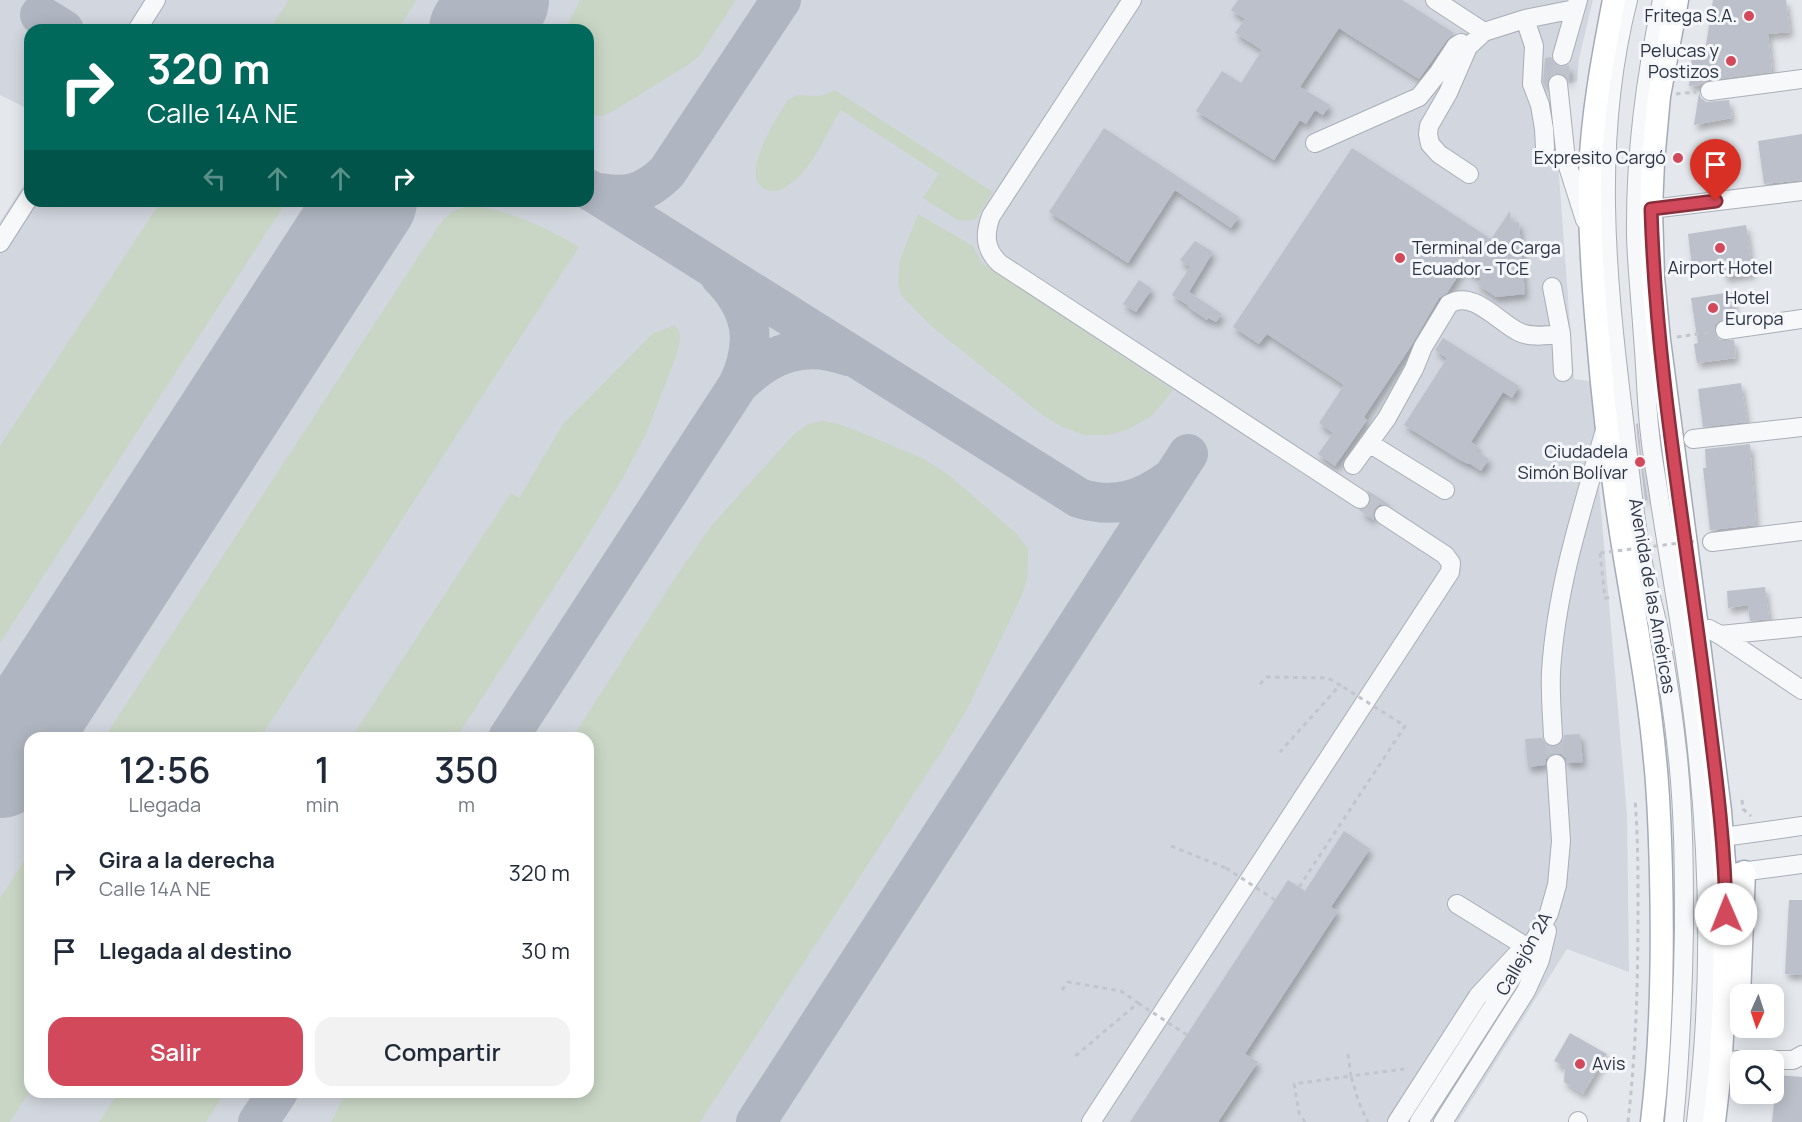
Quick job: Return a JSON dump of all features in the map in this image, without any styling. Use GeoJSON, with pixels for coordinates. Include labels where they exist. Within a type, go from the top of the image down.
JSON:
{"type":"FeatureCollection","features":[{"type":"Feature","properties":{"kind":"main road","name":"Avenida de las Américas"},"geometry":{"type":"LineString","coordinates":[[1614,0],[1596,107],[1590,173],[1591,241],[1606,428],[1641,647],[1656,761],[1662,903],[1662,988],[1654,1121]]}},
{"type":"Feature","properties":{"kind":"main road","name":"Avenida de las Américas"},"geometry":{"type":"LineString","coordinates":[[1677,0],[1659,96],[1653,162],[1651,209],[1653,278],[1697,628],[1714,838],[1735,873],[1724,1003],[1728,1066],[1714,1122]]}},
{"type":"Feature","properties":{"kind":"street"},"geometry":{"type":"LineString","coordinates":[[141,24],[156,0]]}},
{"type":"Feature","properties":{"kind":"street"},"geometry":{"type":"LineString","coordinates":[[1132,0],[991,216],[987,226],[987,245],[992,255],[1009,270],[1360,499]]}},
{"type":"Feature","properties":{"kind":"street"},"geometry":{"type":"LineString","coordinates":[[1436,0],[1484,33]]}},
{"type":"Feature","properties":{"kind":"street","name":"Avenida de las Américas"},"geometry":{"type":"LineString","coordinates":[[1628,0],[1616,57],[1607,147],[1605,213],[1611,312],[1641,556],[1662,649],[1678,760],[1684,877],[1682,1020],[1654,1121]]}},
{"type":"Feature","properties":{"kind":"street","name":"Avenida de las Américas"},"geometry":{"type":"LineString","coordinates":[[1662,0],[1647,79],[1640,142],[1636,195],[1638,280],[1650,434],[1714,838],[1708,920],[1706,1008],[1696,1122]]}},
{"type":"Feature","properties":{"kind":"street"},"geometry":{"type":"LineString","coordinates":[[1469,174],[1439,154],[1430,144],[1428,134],[1429,126],[1448,93],[1468,47],[1484,33],[1576,4]]}},
{"type":"Feature","properties":{"kind":"street"},"geometry":{"type":"LineString","coordinates":[[1562,56],[1576,4]]}},
{"type":"Feature","properties":{"kind":"street"},"geometry":{"type":"LineString","coordinates":[[1525,19],[1534,46],[1532,84],[1540,105],[1545,148]]}},
{"type":"Feature","properties":{"kind":"street"},"geometry":{"type":"LineString","coordinates":[[1316,143],[1419,97],[1456,46],[1461,43],[1468,47]]}},
{"type":"Feature","properties":{"kind":"street"},"geometry":{"type":"LineString","coordinates":[[1710,91],[1802,79]]}},
{"type":"Feature","properties":{"kind":"street"},"geometry":{"type":"LineString","coordinates":[[1558,84],[1566,160],[1591,241]]}},
{"type":"Feature","properties":{"kind":"street"},"geometry":{"type":"LineString","coordinates":[[1651,209],[1802,191]]}},
{"type":"Feature","properties":{"kind":"street"},"geometry":{"type":"LineString","coordinates":[[0,243],[24,205]]}},
{"type":"Feature","properties":{"kind":"street"},"geometry":{"type":"LineString","coordinates":[[1552,287],[1561,334],[1563,372]]}},
{"type":"Feature","properties":{"kind":"street"},"geometry":{"type":"LineString","coordinates":[[1353,465],[1387,418],[1414,369],[1423,346],[1449,304],[1462,299],[1473,302],[1520,333],[1561,334]]}},
{"type":"Feature","properties":{"kind":"street"},"geometry":{"type":"LineString","coordinates":[[1725,330],[1802,319]]}},
{"type":"Feature","properties":{"kind":"street"},"geometry":{"type":"LineString","coordinates":[[1693,439],[1802,427]]}},
{"type":"Feature","properties":{"kind":"street"},"geometry":{"type":"LineString","coordinates":[[1553,736],[1551,674],[1561,593],[1573,539],[1606,428]]}},
{"type":"Feature","properties":{"kind":"street"},"geometry":{"type":"LineString","coordinates":[[1369,442],[1445,490]]}},
{"type":"Feature","properties":{"kind":"street"},"geometry":{"type":"LineString","coordinates":[[1091,1122],[1450,572],[1451,562],[1445,555],[1384,515]]}},
{"type":"Feature","properties":{"kind":"street"},"geometry":{"type":"LineString","coordinates":[[1704,541],[1802,531]]}},
{"type":"Feature","properties":{"kind":"street"},"geometry":{"type":"LineString","coordinates":[[1720,635],[1802,627]]}},
{"type":"Feature","properties":{"kind":"street"},"geometry":{"type":"LineString","coordinates":[[1697,628],[1709,629],[1720,635],[1802,690]]}},
{"type":"Feature","properties":{"kind":"street","name":"Callejón 2A"},"geometry":{"type":"LineString","coordinates":[[1419,1122],[1542,928],[1557,885],[1561,841],[1556,764]]}},
{"type":"Feature","properties":{"kind":"street"},"geometry":{"type":"LineString","coordinates":[[1714,838],[1802,826]]}},
{"type":"Feature","properties":{"kind":"street"},"geometry":{"type":"LineString","coordinates":[[1735,873],[1802,864]]}},
{"type":"Feature","properties":{"kind":"street"},"geometry":{"type":"LineString","coordinates":[[1443,1122],[1533,977],[1540,960],[1557,885]]}},
{"type":"Feature","properties":{"kind":"street"},"geometry":{"type":"LineString","coordinates":[[1457,904],[1525,946]]}},
{"type":"Feature","properties":{"kind":"street"},"geometry":{"type":"LineString","coordinates":[[1397,1122],[1478,996],[1542,928]]}},
{"type":"Feature","properties":{"kind":"street"},"geometry":{"type":"LineString","coordinates":[[1728,1066],[1793,1060],[1802,1055]]}},
{"type":"Feature","properties":{"kind":"path"},"geometry":{"type":"LineString","coordinates":[[1659,96],[1710,91]]}},
{"type":"Feature","properties":{"kind":"path"},"geometry":{"type":"LineString","coordinates":[[1659,340],[1725,330]]}},
{"type":"Feature","properties":{"kind":"path"},"geometry":{"type":"LineString","coordinates":[[1613,587],[1614,597],[1605,598],[1600,553],[1704,541]]}},
{"type":"Feature","properties":{"kind":"path"},"geometry":{"type":"LineString","coordinates":[[1260,684],[1267,677],[1328,678],[1405,726],[1299,888]]}},
{"type":"Feature","properties":{"kind":"path"},"geometry":{"type":"LineString","coordinates":[[1280,752],[1340,685]]}},
{"type":"Feature","properties":{"kind":"path"},"geometry":{"type":"LineString","coordinates":[[1628,1122],[1635,1053],[1638,959],[1638,853],[1635,800]]}},
{"type":"Feature","properties":{"kind":"path"},"geometry":{"type":"LineString","coordinates":[[1742,800],[1743,809],[1753,818]]}},
{"type":"Feature","properties":{"kind":"path"},"geometry":{"type":"LineString","coordinates":[[1170,846],[1226,868],[1275,900]]}},
{"type":"Feature","properties":{"kind":"path"},"geometry":{"type":"LineString","coordinates":[[1062,990],[1068,982],[1121,991],[1187,1035]]}},
{"type":"Feature","properties":{"kind":"path"},"geometry":{"type":"LineString","coordinates":[[1073,1058],[1138,1003]]}},
{"type":"Feature","properties":{"kind":"path"},"geometry":{"type":"LineString","coordinates":[[1348,1054],[1351,1076],[1359,1103],[1368,1122]]}},
{"type":"Feature","properties":{"kind":"path"},"geometry":{"type":"LineString","coordinates":[[1305,1122],[1299,1113],[1294,1084],[1404,1069]]}},
{"type":"Feature","properties":{"kind":"shaded area"},"geometry":{"type":"Polygon","coordinates":[[[0,0],[1593,0],[1579,58],[1577,82],[1548,86],[1558,162],[1574,379],[1590,381],[1627,815],[1629,972],[1567,949],[1458,1122],[0,1122],[0,222],[24,184],[24,207],[594,207],[594,24],[24,24],[24,107],[0,95],[0,0]]]}},
{"type":"Feature","properties":{"kind":"green space"},"geometry":{"type":"Polygon","coordinates":[[[289,0],[417,0],[401,24],[273,24],[289,0]]]}},
{"type":"Feature","properties":{"kind":"green space"},"geometry":{"type":"Polygon","coordinates":[[[580,0],[736,0],[700,55],[688,65],[610,113],[601,116],[594,115],[594,24],[568,24],[580,0]]]}},
{"type":"Feature","properties":{"kind":"green space"},"geometry":{"type":"Polygon","coordinates":[[[835,90],[993,192],[975,220],[959,221],[923,198],[939,174],[841,110],[815,156],[795,180],[774,191],[766,190],[758,183],[756,173],[762,146],[788,100],[798,95],[817,96],[835,90]]]}},
{"type":"Feature","properties":{"kind":"green space"},"geometry":{"type":"Polygon","coordinates":[[[157,207],[283,207],[0,643],[0,446],[157,207]]]}},
{"type":"Feature","properties":{"kind":"green space"},"geometry":{"type":"Polygon","coordinates":[[[464,207],[480,207],[510,214],[579,247],[264,732],[108,732],[439,225],[451,212],[464,207]]]}},
{"type":"Feature","properties":{"kind":"green space"},"geometry":{"type":"Polygon","coordinates":[[[918,214],[973,246],[982,263],[1173,390],[1152,416],[1127,430],[1108,435],[1085,435],[1062,427],[1040,413],[930,325],[902,296],[898,283],[900,260],[918,214]]]}},
{"type":"Feature","properties":{"kind":"green space"},"geometry":{"type":"Polygon","coordinates":[[[675,325],[680,334],[674,362],[646,434],[585,540],[460,732],[355,732],[511,493],[519,498],[563,424],[652,334],[675,325]]]}},
{"type":"Feature","properties":{"kind":"green space"},"geometry":{"type":"Polygon","coordinates":[[[822,421],[836,423],[924,459],[949,475],[1017,534],[1028,549],[1027,579],[1021,597],[967,709],[943,749],[700,1122],[331,1122],[343,1098],[594,1098],[594,732],[576,732],[712,525],[795,433],[808,424],[822,421]]]}},
{"type":"Feature","properties":{"kind":"green space"},"geometry":{"type":"Polygon","coordinates":[[[24,861],[25,1098],[10,1122],[0,1122],[0,898],[24,861]]]}},
{"type":"Feature","properties":{"kind":"green space"},"geometry":{"type":"Polygon","coordinates":[[[115,1098],[221,1098],[206,1122],[99,1122],[115,1098]]]}},
{"type":"Feature","properties":{"kind":"building"},"geometry":{"type":"Polygon","coordinates":[[[1238,0],[1402,0],[1454,33],[1419,79],[1339,28],[1300,87],[1330,105],[1323,115],[1315,110],[1306,124],[1300,120],[1274,160],[1196,111],[1222,71],[1241,83],[1262,50],[1235,33],[1245,19],[1231,10],[1238,0]]]}},
{"type":"Feature","properties":{"kind":"building"},"geometry":{"type":"Polygon","coordinates":[[[1713,0],[1786,0],[1790,32],[1768,34],[1772,72],[1709,80],[1700,85],[1689,86],[1693,46],[1706,45],[1713,0]]]}},
{"type":"Feature","properties":{"kind":"building"},"geometry":{"type":"Polygon","coordinates":[[[1551,57],[1558,67],[1569,65],[1570,83],[1563,74],[1557,73],[1551,75],[1545,86],[1543,82],[1545,58],[1551,57]]]}},
{"type":"Feature","properties":{"kind":"building"},"geometry":{"type":"Polygon","coordinates":[[[1699,93],[1706,102],[1729,100],[1732,118],[1694,125],[1699,93]]]}},
{"type":"Feature","properties":{"kind":"building"},"geometry":{"type":"Polygon","coordinates":[[[1104,128],[1239,217],[1231,228],[1175,190],[1128,263],[1049,212],[1104,128]]]}},
{"type":"Feature","properties":{"kind":"building"},"geometry":{"type":"Polygon","coordinates":[[[1802,134],[1802,180],[1764,184],[1758,141],[1802,134]]]}},
{"type":"Feature","properties":{"kind":"building","name":"Terminal de Carga Ecuador - TCE"},"geometry":{"type":"Polygon","coordinates":[[[1352,148],[1491,239],[1510,211],[1511,223],[1519,222],[1525,294],[1496,297],[1477,284],[1481,279],[1463,268],[1447,293],[1439,298],[1411,346],[1364,417],[1367,420],[1335,466],[1318,454],[1333,433],[1319,423],[1344,385],[1267,334],[1259,344],[1233,327],[1352,148]]]}},
{"type":"Feature","properties":{"kind":"building","name":"Airport Hotel"},"geometry":{"type":"Polygon","coordinates":[[[1746,225],[1753,273],[1725,277],[1722,262],[1692,266],[1688,234],[1746,225]]]}},
{"type":"Feature","properties":{"kind":"building"},"geometry":{"type":"Polygon","coordinates":[[[1195,241],[1213,252],[1189,292],[1222,314],[1216,322],[1208,318],[1207,320],[1172,295],[1190,267],[1180,260],[1195,241]]]}},
{"type":"Feature","properties":{"kind":"building"},"geometry":{"type":"Polygon","coordinates":[[[1139,280],[1152,289],[1136,312],[1123,304],[1139,280]]]}},
{"type":"Feature","properties":{"kind":"building"},"geometry":{"type":"Polygon","coordinates":[[[1732,292],[1735,317],[1719,321],[1714,331],[1720,340],[1734,340],[1736,358],[1697,363],[1694,344],[1698,343],[1691,298],[1732,292]]]}},
{"type":"Feature","properties":{"kind":"building"},"geometry":{"type":"Polygon","coordinates":[[[1443,338],[1519,386],[1512,398],[1503,392],[1471,442],[1479,447],[1476,451],[1489,459],[1481,471],[1404,425],[1447,358],[1435,350],[1443,338]]]}},
{"type":"Feature","properties":{"kind":"building"},"geometry":{"type":"Polygon","coordinates":[[[1741,383],[1747,422],[1703,427],[1698,389],[1741,383]]]}},
{"type":"Feature","properties":{"kind":"building"},"geometry":{"type":"Polygon","coordinates":[[[1638,423],[1648,500],[1645,501],[1636,424],[1638,423]]]}},
{"type":"Feature","properties":{"kind":"building"},"geometry":{"type":"Polygon","coordinates":[[[1750,444],[1756,525],[1710,530],[1703,468],[1706,468],[1705,449],[1750,444]]]}},
{"type":"Feature","properties":{"kind":"building"},"geometry":{"type":"Polygon","coordinates":[[[1367,490],[1390,505],[1379,505],[1375,508],[1374,520],[1359,510],[1366,509],[1370,505],[1371,499],[1367,490]]]}},
{"type":"Feature","properties":{"kind":"building"},"geometry":{"type":"Polygon","coordinates":[[[1765,587],[1769,619],[1750,621],[1748,605],[1728,608],[1727,591],[1765,587]]]}},
{"type":"Feature","properties":{"kind":"building"},"geometry":{"type":"Polygon","coordinates":[[[1580,734],[1583,762],[1567,763],[1566,758],[1555,753],[1546,759],[1545,765],[1528,767],[1525,739],[1542,738],[1547,746],[1554,747],[1563,742],[1564,735],[1580,734]]]}},
{"type":"Feature","properties":{"kind":"building"},"geometry":{"type":"Polygon","coordinates":[[[1344,831],[1370,849],[1331,907],[1338,911],[1245,1054],[1258,1062],[1218,1122],[1130,1122],[1288,880],[1305,891],[1344,831]]]}},
{"type":"Feature","properties":{"kind":"building"},"geometry":{"type":"Polygon","coordinates":[[[1789,900],[1802,900],[1802,975],[1785,974],[1789,900]]]}},
{"type":"Feature","properties":{"kind":"building","name":"Avis"},"geometry":{"type":"Polygon","coordinates":[[[1570,1033],[1607,1054],[1583,1094],[1564,1082],[1565,1067],[1554,1061],[1570,1033]]]}},
{"type":"Feature","properties":{"kind":"building"},"geometry":{"type":"Polygon","coordinates":[[[1784,1076],[1802,1077],[1802,1122],[1772,1122],[1774,1104],[1784,1104],[1784,1076]]]}},
{"type":"Feature","properties":{"kind":"taxiway"},"geometry":{"type":"LineString","coordinates":[[594,192],[614,195],[633,193],[650,186],[667,172],[781,0]]}},
{"type":"Feature","properties":{"kind":"taxiway"},"geometry":{"type":"LineString","coordinates":[[40,15],[54,24]]}},
{"type":"Feature","properties":{"kind":"taxiway"},"geometry":{"type":"LineString","coordinates":[[485,24],[487,17]]}},
{"type":"Feature","properties":{"kind":"taxiway"},"geometry":{"type":"LineString","coordinates":[[594,193],[1079,498],[1104,503],[1127,501],[1149,493],[1171,479]]}},
{"type":"Feature","properties":{"kind":"taxiway"},"geometry":{"type":"LineString","coordinates":[[344,207],[358,216]]}},
{"type":"Feature","properties":{"kind":"taxiway"},"geometry":{"type":"LineString","coordinates":[[720,276],[740,301],[749,327],[748,355],[738,385]]}},
{"type":"Feature","properties":{"kind":"taxiway"},"geometry":{"type":"LineString","coordinates":[[512,732],[738,385],[762,365],[788,352],[817,349],[848,356]]}},
{"type":"Feature","properties":{"kind":"taxiway"},"geometry":{"type":"LineString","coordinates":[[756,1122],[1188,454]]}},
{"type":"Feature","properties":{"kind":"taxiway"},"geometry":{"type":"LineString","coordinates":[[258,1122],[274,1098]]}},
{"type":"Feature","properties":{"kind":"runway"},"geometry":{"type":"LineString","coordinates":[[483,24],[499,0]]}},
{"type":"Feature","properties":{"kind":"runway"},"geometry":{"type":"LineString","coordinates":[[0,768],[363,207]]}},
{"type":"Feature","properties":{"kind":"tunnel"},"geometry":{"type":"LineString","coordinates":[[1558,84],[1562,56]]}},
{"type":"Feature","properties":{"kind":"tunnel"},"geometry":{"type":"LineString","coordinates":[[1360,499],[1384,515]]}},
{"type":"Feature","properties":{"kind":"tunnel"},"geometry":{"type":"LineString","coordinates":[[1553,736],[1556,764]]}},
{"type":"Feature","properties":{"kind":"place","name":"Fritega S.A."},"geometry":{"type":"Point","coordinates":[1749,16]}},
{"type":"Feature","properties":{"kind":"place","name":"Pelucas y Postizos"},"geometry":{"type":"Point","coordinates":[1731,61]}},
{"type":"Feature","properties":{"kind":"place","name":"Expresito Cargó"},"geometry":{"type":"Point","coordinates":[1678,158]}},
{"type":"Feature","properties":{"kind":"place","name":"Airport Hotel"},"geometry":{"type":"Point","coordinates":[1720,248]}},
{"type":"Feature","properties":{"kind":"place","name":"Terminal de Carga Ecuador - TCE"},"geometry":{"type":"Point","coordinates":[1400,258]}},
{"type":"Feature","properties":{"kind":"place","name":"Hotel Europa"},"geometry":{"type":"Point","coordinates":[1713,308]}},
{"type":"Feature","properties":{"kind":"place","name":"Ciudadela Simón Bolívar"},"geometry":{"type":"Point","coordinates":[1640,462]}},
{"type":"Feature","properties":{"kind":"place","name":"Avis"},"geometry":{"type":"Point","coordinates":[1580,1064]}},
{"type":"Feature","properties":{"kind":"route"},"geometry":{"type":"LineString","coordinates":[[1716,201],[1651,209],[1653,278],[1659,340],[1719,812],[1726,914]]}}]}
